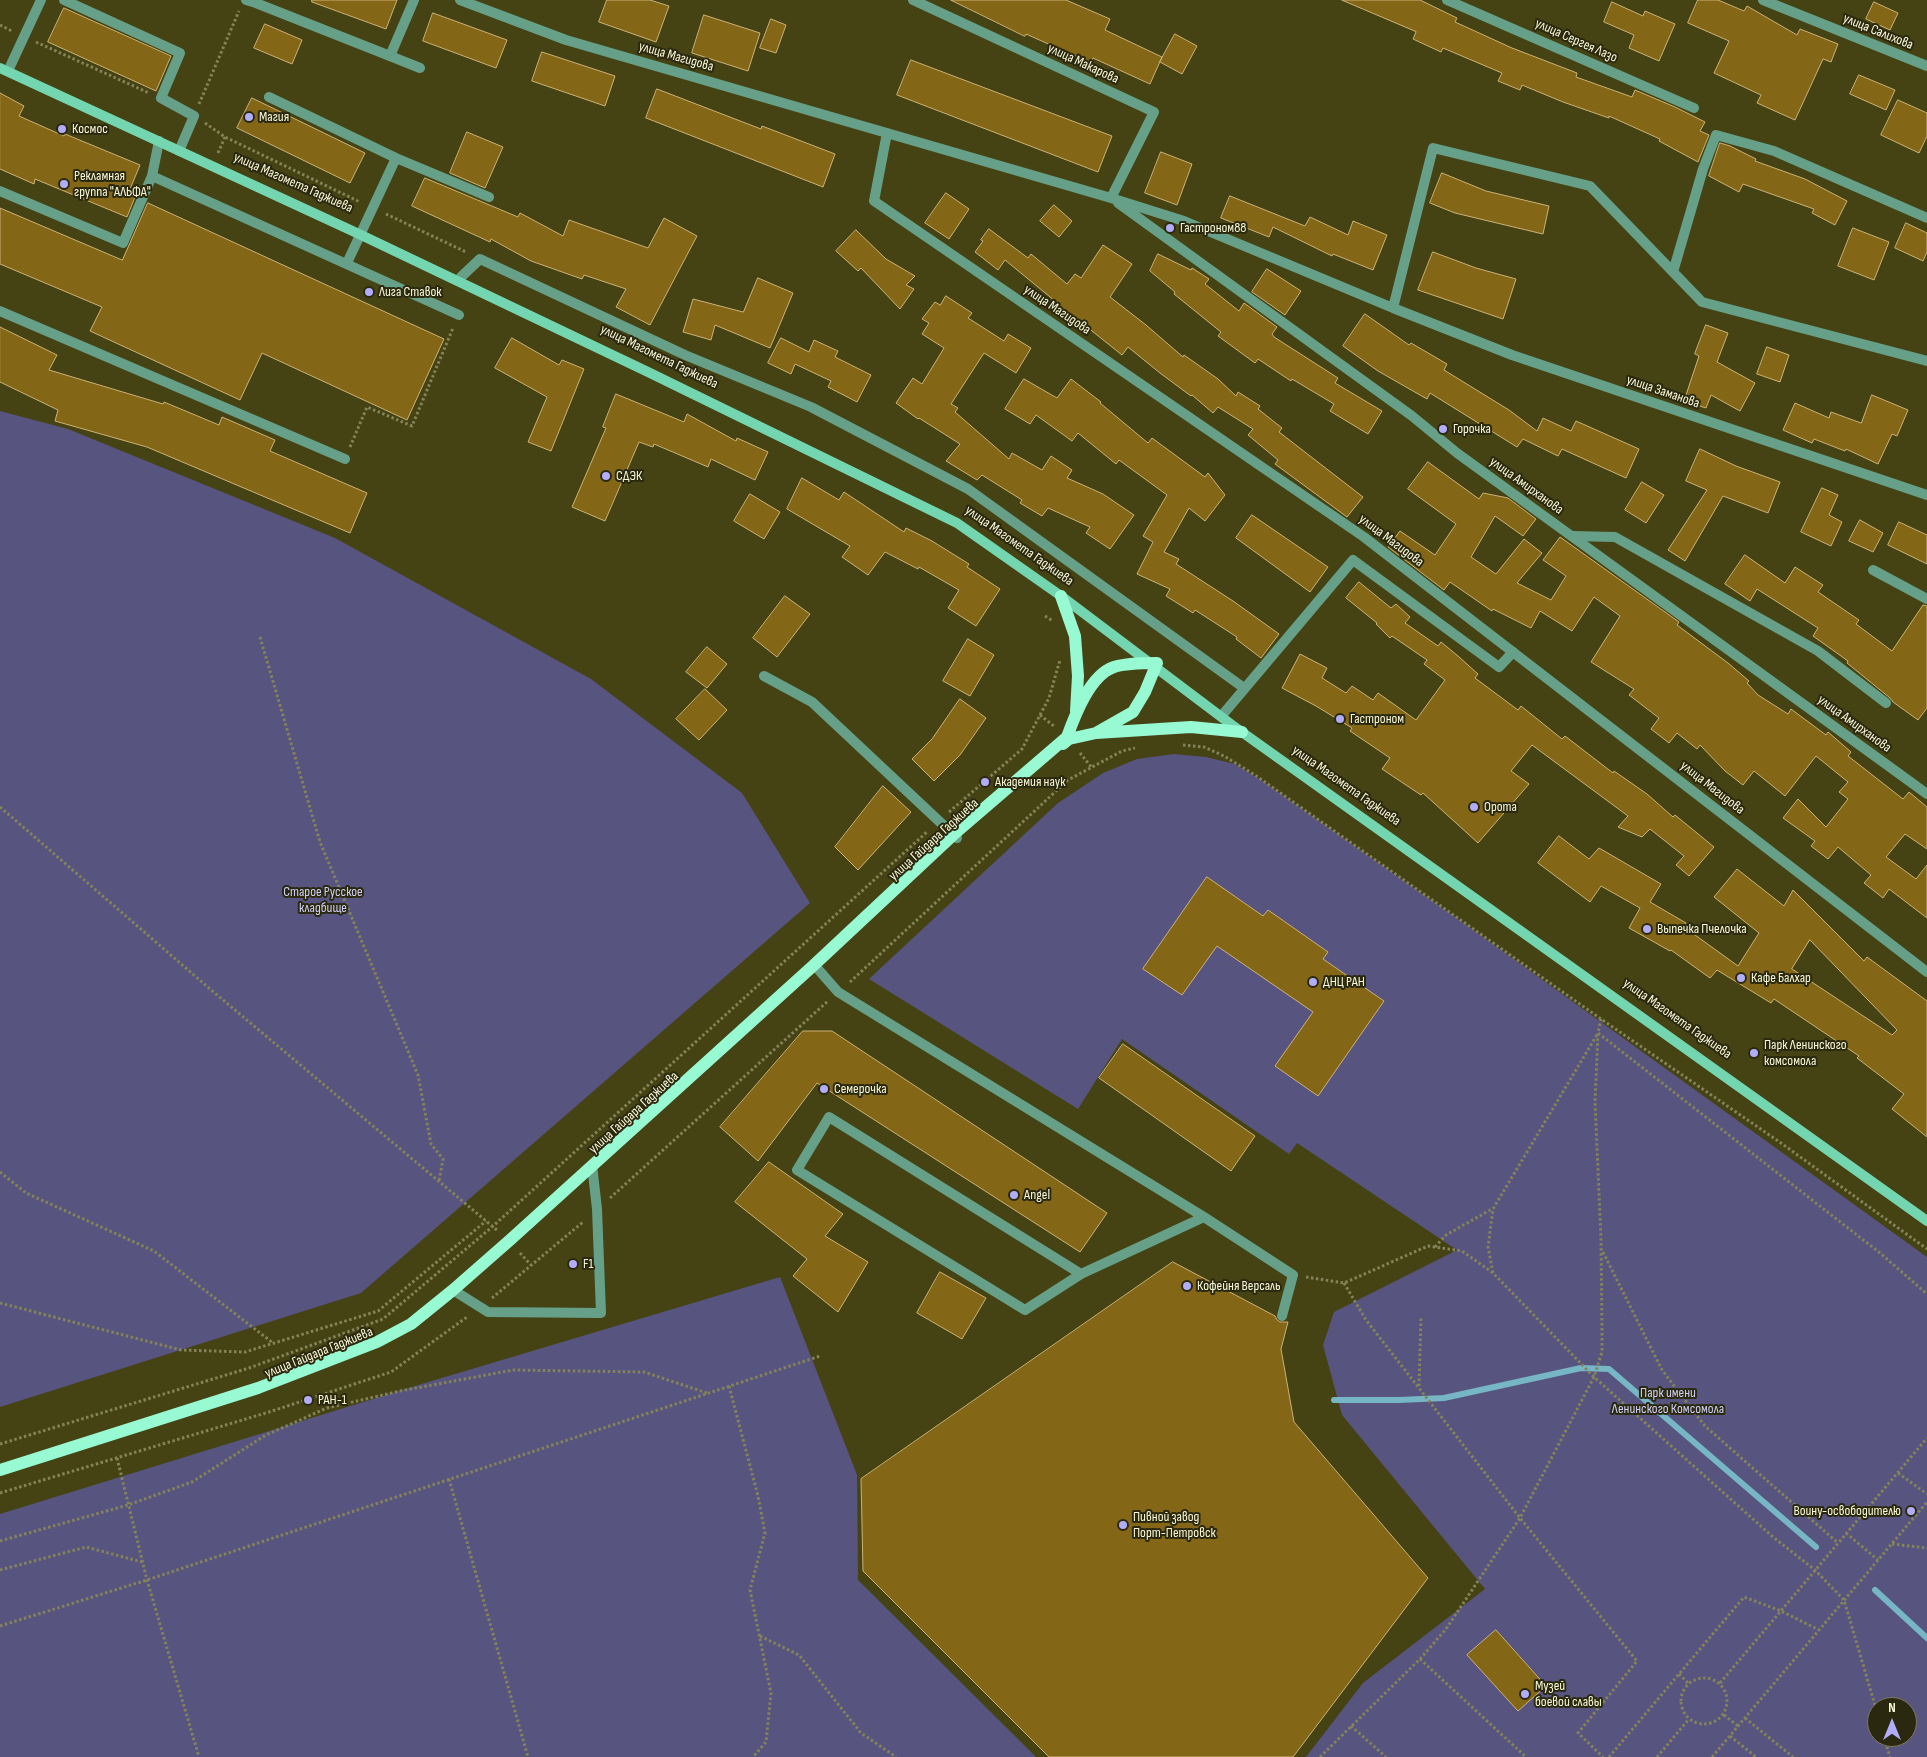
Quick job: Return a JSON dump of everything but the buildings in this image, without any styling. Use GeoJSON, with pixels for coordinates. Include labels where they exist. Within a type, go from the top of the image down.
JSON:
{"type":"FeatureCollection","features":[{"type":"Feature","properties":{"kind":"main road","name":"улица Магомета Гаджиева"},"geometry":{"type":"LineString","coordinates":[[0,63],[6,69],[159,141],[180,149]]}},
{"type":"Feature","properties":{"kind":"main road","name":"улица Магомета Гаджиева"},"geometry":{"type":"LineString","coordinates":[[6,69],[461,277],[959,520],[1062,592],[1242,732],[1927,1221]]}},
{"type":"Feature","properties":{"kind":"main road","name":"улица Магомета Гаджиева"},"geometry":{"type":"LineString","coordinates":[[360,232],[957,523],[1224,713],[1280,756],[1927,1214]]}},
{"type":"Feature","properties":{"kind":"main road"},"geometry":{"type":"LineString","coordinates":[[1061,596],[1075,636],[1078,676],[1075,714]]}},
{"type":"Feature","properties":{"kind":"main road"},"geometry":{"type":"LineString","coordinates":[[1075,714],[1091,686],[1102,674],[1114,667],[1154,664],[1145,692],[1133,712],[1096,733]]}},
{"type":"Feature","properties":{"kind":"main road","name":"улица Гайдара Гаджиева"},"geometry":{"type":"LineString","coordinates":[[0,1470],[258,1388],[377,1342],[411,1324],[455,1291],[593,1168],[1066,737],[1075,714]]}},
{"type":"Feature","properties":{"kind":"main road","name":"улица Гайдара Гаджиева"},"geometry":{"type":"LineString","coordinates":[[0,1474],[260,1392],[379,1346],[414,1328],[817,968],[955,837],[1069,739],[1096,733],[1191,727],[1242,732]]}},
{"type":"Feature","properties":{"kind":"street"},"geometry":{"type":"LineString","coordinates":[[6,69],[24,37],[41,0]]}},
{"type":"Feature","properties":{"kind":"street"},"geometry":{"type":"LineString","coordinates":[[64,0],[180,54],[161,98],[194,116],[180,149]]}},
{"type":"Feature","properties":{"kind":"street"},"geometry":{"type":"LineString","coordinates":[[390,56],[414,0]]}},
{"type":"Feature","properties":{"kind":"street","name":"улица Магидова"},"geometry":{"type":"LineString","coordinates":[[460,0],[566,40],[1111,198]]}},
{"type":"Feature","properties":{"kind":"street","name":"улица Макарова"},"geometry":{"type":"LineString","coordinates":[[913,0],[1154,112],[1111,198]]}},
{"type":"Feature","properties":{"kind":"street","name":"улица Сергея Лазо"},"geometry":{"type":"LineString","coordinates":[[1447,0],[1694,108]]}},
{"type":"Feature","properties":{"kind":"street","name":"улица Салихова"},"geometry":{"type":"LineString","coordinates":[[1763,0],[1927,66]]}},
{"type":"Feature","properties":{"kind":"street"},"geometry":{"type":"LineString","coordinates":[[250,3],[420,68]]}},
{"type":"Feature","properties":{"kind":"street"},"geometry":{"type":"LineString","coordinates":[[269,97],[396,158],[489,198]]}},
{"type":"Feature","properties":{"kind":"street","name":"улица Магидова"},"geometry":{"type":"LineString","coordinates":[[887,133],[874,201],[1364,536],[1927,972]]}},
{"type":"Feature","properties":{"kind":"street"},"geometry":{"type":"LineString","coordinates":[[1673,272],[1703,169],[1716,136],[1774,151],[1927,218]]}},
{"type":"Feature","properties":{"kind":"street"},"geometry":{"type":"LineString","coordinates":[[0,191],[123,243],[152,176],[159,141]]}},
{"type":"Feature","properties":{"kind":"street"},"geometry":{"type":"LineString","coordinates":[[1393,308],[1433,148],[1590,186],[1702,302],[1927,361]]}},
{"type":"Feature","properties":{"kind":"street"},"geometry":{"type":"LineString","coordinates":[[347,263],[396,158]]}},
{"type":"Feature","properties":{"kind":"street"},"geometry":{"type":"LineString","coordinates":[[152,176],[459,315]]}},
{"type":"Feature","properties":{"kind":"street","name":"улица Заманова"},"geometry":{"type":"LineString","coordinates":[[1111,198],[1184,221],[1512,355],[1927,495]]}},
{"type":"Feature","properties":{"kind":"street","name":"улица Амирханова"},"geometry":{"type":"LineString","coordinates":[[1111,198],[1412,416],[1457,453],[1927,794]]}},
{"type":"Feature","properties":{"kind":"street"},"geometry":{"type":"LineString","coordinates":[[461,277],[480,259],[685,355],[811,407],[968,489],[1244,688]]}},
{"type":"Feature","properties":{"kind":"street"},"geometry":{"type":"LineString","coordinates":[[0,311],[345,459]]}},
{"type":"Feature","properties":{"kind":"street"},"geometry":{"type":"LineString","coordinates":[[1572,536],[1615,537],[1818,651],[1886,703]]}},
{"type":"Feature","properties":{"kind":"street"},"geometry":{"type":"LineString","coordinates":[[1224,713],[1353,560],[1499,667],[1513,652]]}},
{"type":"Feature","properties":{"kind":"street"},"geometry":{"type":"LineString","coordinates":[[1874,570],[1927,599]]}},
{"type":"Feature","properties":{"kind":"street"},"geometry":{"type":"LineString","coordinates":[[764,676],[812,702],[955,837]]}},
{"type":"Feature","properties":{"kind":"street"},"geometry":{"type":"LineString","coordinates":[[817,968],[838,992],[1204,1217],[1292,1275],[1282,1316]]}},
{"type":"Feature","properties":{"kind":"street"},"geometry":{"type":"LineString","coordinates":[[1081,1274],[829,1118],[797,1170],[1025,1310],[1081,1274],[1204,1217]]}},
{"type":"Feature","properties":{"kind":"street"},"geometry":{"type":"LineString","coordinates":[[455,1291],[488,1312],[601,1313],[597,1209],[593,1168]]}},
{"type":"Feature","properties":{"kind":"path"},"geometry":{"type":"LineString","coordinates":[[250,3],[194,116],[224,137],[480,259]]}},
{"type":"Feature","properties":{"kind":"path"},"geometry":{"type":"LineString","coordinates":[[0,25],[161,98]]}},
{"type":"Feature","properties":{"kind":"path"},"geometry":{"type":"LineString","coordinates":[[345,459],[367,407],[412,426],[459,315]]}},
{"type":"Feature","properties":{"kind":"path"},"geometry":{"type":"LineString","coordinates":[[1045,616],[1055,622]]}},
{"type":"Feature","properties":{"kind":"path"},"geometry":{"type":"LineString","coordinates":[[260,637],[320,842],[418,1075],[431,1144],[443,1159],[439,1181]]}},
{"type":"Feature","properties":{"kind":"path"},"geometry":{"type":"LineString","coordinates":[[0,1444],[249,1368],[383,1319],[492,1227],[938,822],[1022,749],[1050,698],[1062,651]]}},
{"type":"Feature","properties":{"kind":"path"},"geometry":{"type":"LineString","coordinates":[[0,807],[218,996],[492,1227],[510,1240]]}},
{"type":"Feature","properties":{"kind":"path"},"geometry":{"type":"LineString","coordinates":[[1320,1757],[1420,1659],[1446,1629],[1520,1518],[1594,1377],[1602,1352],[1601,1250],[1595,1102],[1598,1033],[1601,1019]]}},
{"type":"Feature","properties":{"kind":"path"},"geometry":{"type":"LineString","coordinates":[[1492,1273],[1488,1247],[1492,1209],[1598,1033]]}},
{"type":"Feature","properties":{"kind":"path"},"geometry":{"type":"LineString","coordinates":[[1598,1033],[1880,1252],[1927,1294]]}},
{"type":"Feature","properties":{"kind":"path"},"geometry":{"type":"LineString","coordinates":[[0,1172],[26,1193],[154,1250],[273,1344]]}},
{"type":"Feature","properties":{"kind":"path"},"geometry":{"type":"LineString","coordinates":[[1435,1247],[1446,1235],[1492,1209]]}},
{"type":"Feature","properties":{"kind":"path"},"geometry":{"type":"LineString","coordinates":[[0,1303],[181,1350],[246,1352],[378,1311],[486,1221]]}},
{"type":"Feature","properties":{"kind":"path"},"geometry":{"type":"LineString","coordinates":[[1292,1275],[1344,1283],[1428,1246],[1462,1251],[1492,1273],[1594,1377],[1773,1537],[1815,1570],[1844,1600],[1873,1697]]}},
{"type":"Feature","properties":{"kind":"path"},"geometry":{"type":"LineString","coordinates":[[1601,1250],[1662,1370],[1705,1426],[1838,1543]]}},
{"type":"Feature","properties":{"kind":"path"},"geometry":{"type":"LineString","coordinates":[[1344,1283],[1366,1320],[1520,1518],[1638,1661],[1578,1733],[1603,1757]]}},
{"type":"Feature","properties":{"kind":"path"},"geometry":{"type":"LineString","coordinates":[[1419,1388],[1421,1317]]}},
{"type":"Feature","properties":{"kind":"path"},"geometry":{"type":"LineString","coordinates":[[0,1626],[147,1580],[820,1356]]}},
{"type":"Feature","properties":{"kind":"path"},"geometry":{"type":"LineString","coordinates":[[0,1541],[128,1505],[192,1482],[266,1435],[327,1408],[400,1390],[522,1370],[644,1372],[708,1393]]}},
{"type":"Feature","properties":{"kind":"path"},"geometry":{"type":"LineString","coordinates":[[729,1386],[766,1532],[750,1590],[771,1693],[766,1742],[752,1757]]}},
{"type":"Feature","properties":{"kind":"path"},"geometry":{"type":"LineString","coordinates":[[1720,1683],[1927,1438]]}},
{"type":"Feature","properties":{"kind":"path"},"geometry":{"type":"LineString","coordinates":[[117,1458],[142,1562],[199,1757]]}},
{"type":"Feature","properties":{"kind":"path"},"geometry":{"type":"LineString","coordinates":[[1898,1472],[1927,1494]]}},
{"type":"Feature","properties":{"kind":"path"},"geometry":{"type":"LineString","coordinates":[[449,1479],[528,1757]]}},
{"type":"Feature","properties":{"kind":"path"},"geometry":{"type":"LineString","coordinates":[[1712,1757],[1927,1502]]}},
{"type":"Feature","properties":{"kind":"path"},"geometry":{"type":"LineString","coordinates":[[1846,1533],[1878,1560]]}},
{"type":"Feature","properties":{"kind":"path"},"geometry":{"type":"LineString","coordinates":[[1892,1544],[1927,1548]]}},
{"type":"Feature","properties":{"kind":"path"},"geometry":{"type":"LineString","coordinates":[[0,1570],[86,1547],[142,1562]]}},
{"type":"Feature","properties":{"kind":"path"},"geometry":{"type":"LineString","coordinates":[[1609,1757],[1744,1597],[1781,1611],[1819,1630]]}},
{"type":"Feature","properties":{"kind":"path"},"geometry":{"type":"LineString","coordinates":[[759,1636],[799,1655],[861,1733],[896,1757]]}},
{"type":"Feature","properties":{"kind":"path"},"geometry":{"type":"LineString","coordinates":[[1420,1659],[1526,1757]]}},
{"type":"Feature","properties":{"kind":"path"},"geometry":{"type":"LineString","coordinates":[[1679,1674],[1689,1684]]}},
{"type":"Feature","properties":{"kind":"path"},"geometry":{"type":"LineString","coordinates":[[1698,1678],[1710,1678],[1720,1683],[1728,1698],[1728,1707],[1724,1715],[1717,1722],[1707,1725],[1698,1724],[1689,1719],[1683,1711],[1680,1701],[1682,1692],[1698,1678]]}},
{"type":"Feature","properties":{"kind":"path"},"geometry":{"type":"LineString","coordinates":[[1724,1715],[1738,1726]]}},
{"type":"Feature","properties":{"kind":"path"},"geometry":{"type":"LineString","coordinates":[[1745,1718],[1793,1757]]}},
{"type":"Feature","properties":{"kind":"path"},"geometry":{"type":"LineString","coordinates":[[1657,1757],[1689,1719]]}},
{"type":"Feature","properties":{"kind":"path"},"geometry":{"type":"LineString","coordinates":[[1351,1726],[1386,1757]]}},
{"type":"Feature","properties":{"kind":"path"},"geometry":{"type":"LineString","coordinates":[[1730,1736],[1756,1757]]}},
{"type":"Feature","properties":{"kind":"green space","name":"Старое Русское кладбище"},"geometry":{"type":"Polygon","coordinates":[[[0,411],[68,429],[335,538],[591,679],[742,793],[810,903],[361,1293],[0,1407],[0,411]]]}},
{"type":"Feature","properties":{"kind":"green space","name":"Парк имени Ленинского Комсомола"},"geometry":{"type":"Polygon","coordinates":[[[1174,754],[1206,757],[1235,764],[1261,780],[1465,924],[1927,1257],[1927,1757],[1306,1757],[1363,1683],[1485,1589],[1342,1415],[1323,1345],[1334,1312],[1457,1250],[1297,1143],[1289,1154],[1122,1039],[1078,1109],[869,979],[1058,803],[1103,773],[1137,759],[1174,754]]]}},
{"type":"Feature","properties":{"kind":"green space"},"geometry":{"type":"Polygon","coordinates":[[[780,1277],[857,1475],[858,1580],[1036,1757],[0,1757],[0,1514],[425,1383],[780,1277]]]}},
{"type":"Feature","properties":{"kind":"waterway"},"geometry":{"type":"LineString","coordinates":[[1334,1400],[1444,1398],[1581,1368],[1609,1369],[1816,1547]]}},
{"type":"Feature","properties":{"kind":"waterway"},"geometry":{"type":"LineString","coordinates":[[1875,1590],[1927,1638]]}},
{"type":"Feature","properties":{"kind":"place","name":"Магия"},"geometry":{"type":"Point","coordinates":[249,117]}},
{"type":"Feature","properties":{"kind":"place","name":"Космос"},"geometry":{"type":"Point","coordinates":[62,129]}},
{"type":"Feature","properties":{"kind":"place","name":"Рекламная группа \"АЛЬФА\""},"geometry":{"type":"Point","coordinates":[64,184]}},
{"type":"Feature","properties":{"kind":"place","name":"Гастроном88"},"geometry":{"type":"Point","coordinates":[1170,228]}},
{"type":"Feature","properties":{"kind":"place","name":"Лига Ставок"},"geometry":{"type":"Point","coordinates":[369,292]}},
{"type":"Feature","properties":{"kind":"place","name":"Горочка"},"geometry":{"type":"Point","coordinates":[1443,429]}},
{"type":"Feature","properties":{"kind":"place","name":"СДЭК"},"geometry":{"type":"Point","coordinates":[606,476]}},
{"type":"Feature","properties":{"kind":"place","name":"Гастроном"},"geometry":{"type":"Point","coordinates":[1340,719]}},
{"type":"Feature","properties":{"kind":"place","name":"Академия наук"},"geometry":{"type":"Point","coordinates":[985,782]}},
{"type":"Feature","properties":{"kind":"place","name":"Орота"},"geometry":{"type":"Point","coordinates":[1474,807]}},
{"type":"Feature","properties":{"kind":"place","name":"Выпечка Пчелочка"},"geometry":{"type":"Point","coordinates":[1647,929]}},
{"type":"Feature","properties":{"kind":"place","name":"Кафе Балхар"},"geometry":{"type":"Point","coordinates":[1741,978]}},
{"type":"Feature","properties":{"kind":"place","name":"ДНЦ РАН"},"geometry":{"type":"Point","coordinates":[1313,982]}},
{"type":"Feature","properties":{"kind":"place","name":"Парк Ленинского комсомола"},"geometry":{"type":"Point","coordinates":[1754,1053]}},
{"type":"Feature","properties":{"kind":"place","name":"Семерочка"},"geometry":{"type":"Point","coordinates":[824,1089]}},
{"type":"Feature","properties":{"kind":"place","name":"Angel"},"geometry":{"type":"Point","coordinates":[1014,1195]}},
{"type":"Feature","properties":{"kind":"place","name":"F1"},"geometry":{"type":"Point","coordinates":[573,1264]}},
{"type":"Feature","properties":{"kind":"place","name":"Кофейня Версаль"},"geometry":{"type":"Point","coordinates":[1187,1286]}},
{"type":"Feature","properties":{"kind":"place","name":"РАН-1"},"geometry":{"type":"Point","coordinates":[308,1400]}},
{"type":"Feature","properties":{"kind":"place","name":"Воину-освободителю"},"geometry":{"type":"Point","coordinates":[1911,1511]}},
{"type":"Feature","properties":{"kind":"place","name":"Пивной завод Порт-Петровск"},"geometry":{"type":"Point","coordinates":[1123,1525]}},
{"type":"Feature","properties":{"kind":"place","name":"Музей боевой славы"},"geometry":{"type":"Point","coordinates":[1525,1694]}}]}
